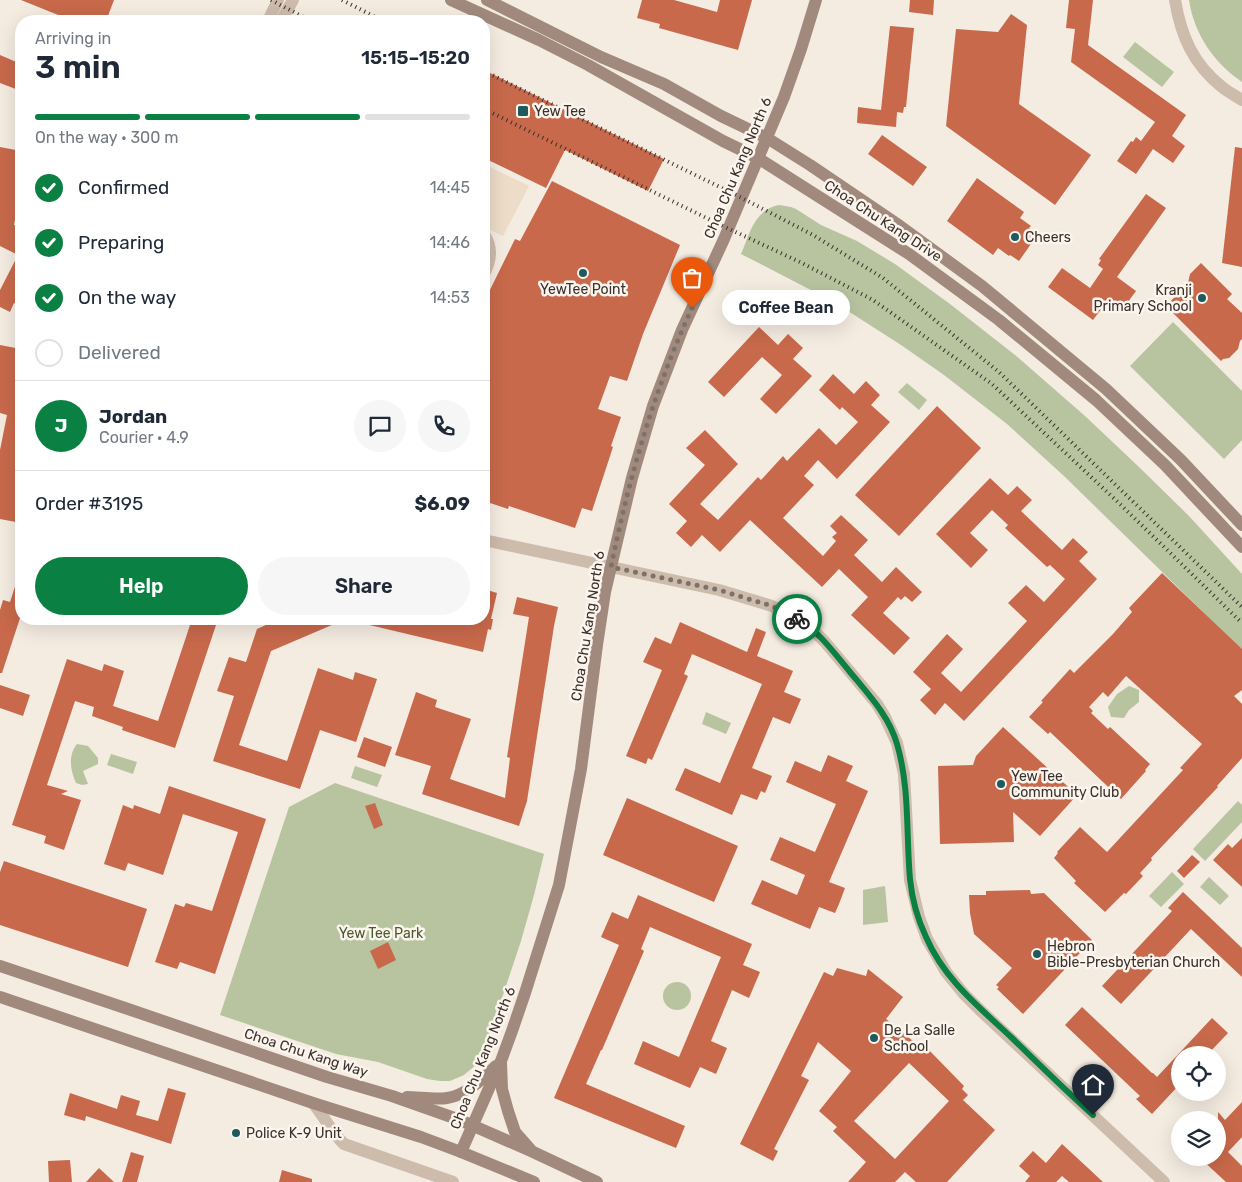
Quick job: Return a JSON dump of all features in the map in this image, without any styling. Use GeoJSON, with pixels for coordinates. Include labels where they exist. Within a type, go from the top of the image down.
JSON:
{"type":"FeatureCollection","features":[{"type":"Feature","properties":{"kind":"main road","name":"Choa Chu Kang Drive"},"geometry":{"type":"LineString","coordinates":[[451,0],[485,15]]}},
{"type":"Feature","properties":{"kind":"main road","name":"Choa Chu Kang Drive"},"geometry":{"type":"LineString","coordinates":[[487,0],[601,57],[664,84],[721,116],[767,138],[900,226],[1011,309],[1113,395],[1181,460],[1242,525]]}},
{"type":"Feature","properties":{"kind":"main road","name":"Choa Chu Kang North 6"},"geometry":{"type":"LineString","coordinates":[[461,1152],[501,1061],[525,993],[559,885],[581,769],[605,592],[635,469],[653,406],[686,322],[724,239],[784,97],[802,49],[816,0]]}},
{"type":"Feature","properties":{"kind":"main road","name":"Choa Chu Kang Drive"},"geometry":{"type":"LineString","coordinates":[[490,17],[547,44],[758,158],[909,254],[999,320],[1103,406],[1165,465],[1242,547]]}},
{"type":"Feature","properties":{"kind":"main road","name":"Choa Chu Kang Way"},"geometry":{"type":"LineString","coordinates":[[0,966],[327,1077],[392,1096],[472,1125],[597,1182]]}},
{"type":"Feature","properties":{"kind":"main road"},"geometry":{"type":"LineString","coordinates":[[0,997],[313,1103],[421,1137],[534,1182]]}},
{"type":"Feature","properties":{"kind":"main road"},"geometry":{"type":"LineString","coordinates":[[392,1096],[446,1099],[461,1094],[480,1081],[501,1061]]}},
{"type":"Feature","properties":{"kind":"main road"},"geometry":{"type":"LineString","coordinates":[[501,1061],[502,1090],[515,1132],[532,1151]]}},
{"type":"Feature","properties":{"kind":"street"},"geometry":{"type":"LineString","coordinates":[[271,15],[278,0]]}},
{"type":"Feature","properties":{"kind":"street"},"geometry":{"type":"LineString","coordinates":[[284,15],[293,0]]}},
{"type":"Feature","properties":{"kind":"street"},"geometry":{"type":"LineString","coordinates":[[1175,0],[1179,24],[1190,50],[1204,70],[1222,87],[1242,100]]}},
{"type":"Feature","properties":{"kind":"street"},"geometry":{"type":"LineString","coordinates":[[490,541],[719,590],[772,606],[812,629],[877,704],[897,743],[904,774],[910,880],[915,903],[927,939],[946,972],[980,1010],[1164,1182]]}},
{"type":"Feature","properties":{"kind":"street"},"geometry":{"type":"LineString","coordinates":[[313,1103],[344,1144],[453,1182]]}},
{"type":"Feature","properties":{"kind":"green space"},"geometry":{"type":"Polygon","coordinates":[[[1189,0],[1242,0],[1242,82],[1214,57],[1207,47],[1195,24],[1189,0]]]}},
{"type":"Feature","properties":{"kind":"green space"},"geometry":{"type":"Polygon","coordinates":[[[1135,42],[1174,72],[1162,87],[1123,57],[1135,42]]]}},
{"type":"Feature","properties":{"kind":"green space"},"geometry":{"type":"Polygon","coordinates":[[[779,205],[796,209],[821,225],[857,241],[895,264],[950,304],[1015,355],[1085,416],[1139,467],[1189,516],[1242,574],[1242,650],[1064,476],[1007,424],[944,375],[834,302],[741,254],[758,217],[779,205]]]}},
{"type":"Feature","properties":{"kind":"green space"},"geometry":{"type":"Polygon","coordinates":[[[1173,322],[1242,391],[1242,440],[1224,459],[1130,366],[1173,322]]]}},
{"type":"Feature","properties":{"kind":"green space"},"geometry":{"type":"Polygon","coordinates":[[[907,383],[927,400],[919,410],[898,392],[907,383]]]}},
{"type":"Feature","properties":{"kind":"green space"},"geometry":{"type":"Polygon","coordinates":[[[1129,686],[1139,690],[1139,702],[1129,710],[1124,718],[1111,717],[1108,707],[1117,694],[1129,686]]]}},
{"type":"Feature","properties":{"kind":"green space"},"geometry":{"type":"Polygon","coordinates":[[[706,712],[731,723],[726,734],[702,724],[706,712]]]}},
{"type":"Feature","properties":{"kind":"green space"},"geometry":{"type":"Polygon","coordinates":[[[77,744],[88,746],[98,758],[98,764],[83,771],[88,784],[76,783],[72,773],[71,758],[77,744]]]}},
{"type":"Feature","properties":{"kind":"green space"},"geometry":{"type":"Polygon","coordinates":[[[111,754],[137,762],[133,774],[107,765],[111,754]]]}},
{"type":"Feature","properties":{"kind":"green space"},"geometry":{"type":"Polygon","coordinates":[[[355,766],[382,775],[377,787],[351,778],[355,766]]]}},
{"type":"Feature","properties":{"kind":"green space","name":"Yew Tee Park"},"geometry":{"type":"Polygon","coordinates":[[[335,783],[544,854],[521,941],[492,1028],[477,1064],[464,1075],[450,1081],[427,1079],[378,1062],[336,1054],[220,1015],[289,807],[335,783]]]}},
{"type":"Feature","properties":{"kind":"green space"},"geometry":{"type":"Polygon","coordinates":[[[1238,801],[1242,805],[1242,822],[1205,861],[1193,849],[1238,801]]]}},
{"type":"Feature","properties":{"kind":"green space"},"geometry":{"type":"Polygon","coordinates":[[[1172,872],[1184,884],[1161,907],[1149,896],[1172,872]]]}},
{"type":"Feature","properties":{"kind":"green space"},"geometry":{"type":"Polygon","coordinates":[[[1209,877],[1229,896],[1220,905],[1200,887],[1209,877]]]}},
{"type":"Feature","properties":{"kind":"green space"},"geometry":{"type":"Polygon","coordinates":[[[885,886],[888,922],[863,925],[863,890],[885,886]]]}},
{"type":"Feature","properties":{"kind":"green space"},"geometry":{"type":"Polygon","coordinates":[[[677,982],[687,986],[691,996],[687,1006],[677,1010],[667,1006],[663,996],[667,986],[677,982]]]}},
{"type":"Feature","properties":{"kind":"shaded area"},"geometry":{"type":"Polygon","coordinates":[[[490,167],[529,186],[503,236],[490,230],[490,167]]]}},
{"type":"Feature","properties":{"kind":"building"},"geometry":{"type":"Polygon","coordinates":[[[21,0],[114,0],[108,15],[58,15],[21,0]]]}},
{"type":"Feature","properties":{"kind":"building"},"geometry":{"type":"Polygon","coordinates":[[[642,0],[674,0],[717,12],[720,0],[752,0],[738,50],[659,28],[660,24],[637,18],[642,0]]]}},
{"type":"Feature","properties":{"kind":"building"},"geometry":{"type":"Polygon","coordinates":[[[910,0],[934,0],[933,15],[909,12],[910,0]]]}},
{"type":"Feature","properties":{"kind":"building"},"geometry":{"type":"Polygon","coordinates":[[[1069,0],[1093,0],[1088,45],[1186,115],[1172,136],[1185,146],[1173,163],[1153,149],[1136,174],[1117,161],[1131,141],[1133,142],[1136,137],[1141,141],[1155,122],[1071,62],[1075,29],[1066,28],[1069,0]]]}},
{"type":"Feature","properties":{"kind":"building"},"geometry":{"type":"Polygon","coordinates":[[[1011,14],[1027,25],[1019,104],[1091,155],[1055,205],[946,126],[956,29],[998,32],[1011,14]]]}},
{"type":"Feature","properties":{"kind":"building"},"geometry":{"type":"Polygon","coordinates":[[[890,26],[914,28],[906,107],[904,107],[903,113],[897,112],[896,127],[857,123],[858,107],[881,110],[890,26]]]}},
{"type":"Feature","properties":{"kind":"building"},"geometry":{"type":"Polygon","coordinates":[[[0,55],[15,61],[15,89],[0,83],[0,55]]]}},
{"type":"Feature","properties":{"kind":"building"},"geometry":{"type":"Polygon","coordinates":[[[490,73],[664,159],[648,191],[565,150],[546,188],[490,161],[490,73]]]}},
{"type":"Feature","properties":{"kind":"building"},"geometry":{"type":"Polygon","coordinates":[[[882,135],[927,167],[913,186],[868,154],[882,135]]]}},
{"type":"Feature","properties":{"kind":"building"},"geometry":{"type":"Polygon","coordinates":[[[0,147],[15,150],[15,254],[0,246],[0,147]]]}},
{"type":"Feature","properties":{"kind":"building"},"geometry":{"type":"Polygon","coordinates":[[[1235,147],[1242,148],[1242,267],[1222,263],[1235,147]]]}},
{"type":"Feature","properties":{"kind":"building"},"geometry":{"type":"Polygon","coordinates":[[[977,178],[1024,212],[1020,218],[1038,234],[1019,261],[998,248],[993,255],[947,221],[977,178]]]}},
{"type":"Feature","properties":{"kind":"building","name":"YewTee Point"},"geometry":{"type":"Polygon","coordinates":[[[552,181],[680,245],[643,334],[627,381],[610,376],[598,409],[621,417],[592,511],[582,508],[575,528],[509,506],[508,509],[490,503],[490,290],[515,239],[520,241],[552,181]]]}},
{"type":"Feature","properties":{"kind":"building"},"geometry":{"type":"Polygon","coordinates":[[[1146,194],[1166,208],[1117,277],[1136,291],[1122,310],[1108,300],[1093,320],[1048,287],[1062,268],[1090,288],[1103,269],[1098,265],[1101,260],[1099,259],[1146,194]]]}},
{"type":"Feature","properties":{"kind":"building"},"geometry":{"type":"Polygon","coordinates":[[[15,261],[15,304],[10,312],[0,307],[0,290],[15,261]]]}},
{"type":"Feature","properties":{"kind":"building"},"geometry":{"type":"Polygon","coordinates":[[[1201,263],[1232,294],[1227,299],[1242,313],[1242,339],[1238,349],[1229,358],[1221,361],[1166,306],[1188,283],[1190,274],[1201,263]]]}},
{"type":"Feature","properties":{"kind":"building"},"geometry":{"type":"Polygon","coordinates":[[[759,327],[778,345],[788,334],[803,348],[793,359],[812,376],[776,414],[760,399],[782,375],[762,357],[724,397],[708,382],[759,327]]]}},
{"type":"Feature","properties":{"kind":"building"},"geometry":{"type":"Polygon","coordinates":[[[0,345],[15,348],[15,522],[0,519],[0,450],[7,415],[0,413],[0,345]]]}},
{"type":"Feature","properties":{"kind":"building"},"geometry":{"type":"Polygon","coordinates":[[[833,374],[854,394],[866,381],[880,395],[871,405],[890,422],[837,479],[818,460],[804,476],[814,485],[783,518],[823,556],[836,541],[832,537],[837,533],[830,526],[841,515],[868,540],[854,555],[882,582],[896,567],[922,592],[912,602],[905,596],[901,600],[898,597],[883,613],[910,638],[894,655],[851,615],[868,597],[839,569],[822,587],[750,520],[720,552],[702,535],[691,547],[676,533],[687,521],[669,504],[705,465],[686,448],[705,430],[738,464],[700,504],[718,520],[758,477],[761,480],[783,456],[787,461],[819,428],[836,445],[858,422],[842,407],[840,410],[819,390],[833,374]]]}},
{"type":"Feature","properties":{"kind":"building"},"geometry":{"type":"Polygon","coordinates":[[[937,406],[981,448],[899,536],[855,495],[937,406]]]}},
{"type":"Feature","properties":{"kind":"building"},"geometry":{"type":"Polygon","coordinates":[[[990,478],[1008,495],[1017,486],[1032,500],[1021,511],[1062,550],[1073,538],[1088,552],[1079,561],[1097,579],[964,721],[945,703],[935,715],[920,700],[931,689],[913,672],[947,634],[963,649],[941,673],[961,692],[1027,621],[1008,603],[1026,585],[1044,602],[1065,579],[1050,565],[1047,567],[1005,528],[1008,525],[992,510],[970,533],[988,550],[971,568],[936,534],[990,478]]]}},
{"type":"Feature","properties":{"kind":"building"},"geometry":{"type":"Polygon","coordinates":[[[1162,573],[1242,649],[1242,690],[1234,696],[1242,704],[1242,758],[1218,787],[1151,858],[1152,860],[1140,873],[1143,876],[1105,912],[1074,883],[1076,881],[1054,858],[1057,852],[1080,827],[1107,852],[1183,770],[1180,768],[1202,744],[1126,676],[1108,697],[1103,692],[1089,707],[1093,711],[1091,713],[1108,729],[1110,727],[1150,764],[1121,799],[1050,732],[1048,734],[1029,717],[1070,669],[1074,673],[1113,634],[1132,612],[1129,608],[1162,573]]]}},
{"type":"Feature","properties":{"kind":"building"},"geometry":{"type":"Polygon","coordinates":[[[15,586],[15,625],[18,625],[2,673],[0,673],[0,610],[3,600],[10,602],[15,586]]]}},
{"type":"Feature","properties":{"kind":"building"},"geometry":{"type":"Polygon","coordinates":[[[490,591],[497,593],[491,619],[493,619],[491,630],[488,629],[483,652],[369,625],[490,625],[490,591]]]}},
{"type":"Feature","properties":{"kind":"building"},"geometry":{"type":"Polygon","coordinates":[[[517,597],[558,607],[527,801],[519,826],[422,794],[431,766],[395,755],[416,692],[437,700],[435,707],[471,719],[450,779],[505,798],[510,758],[507,757],[529,617],[513,614],[517,597]]]}},
{"type":"Feature","properties":{"kind":"building"},"geometry":{"type":"Polygon","coordinates":[[[680,622],[747,652],[756,628],[766,632],[757,656],[793,671],[784,692],[801,699],[790,724],[773,717],[752,768],[772,776],[765,793],[761,791],[757,800],[741,794],[732,815],[675,790],[685,768],[720,783],[762,684],[692,654],[684,674],[688,676],[652,760],[648,758],[646,764],[626,756],[662,670],[643,662],[655,637],[671,644],[680,622]]]}},
{"type":"Feature","properties":{"kind":"building"},"geometry":{"type":"Polygon","coordinates":[[[190,625],[216,625],[175,748],[122,730],[123,727],[92,716],[94,707],[75,701],[47,785],[68,791],[61,794],[81,800],[64,850],[44,843],[46,836],[12,825],[67,659],[102,671],[104,664],[124,671],[113,706],[158,721],[190,625]]]}},
{"type":"Feature","properties":{"kind":"building"},"geometry":{"type":"Polygon","coordinates":[[[266,625],[332,625],[271,651],[239,745],[287,761],[318,668],[353,680],[355,672],[377,679],[356,742],[320,730],[300,789],[213,761],[234,696],[217,691],[229,657],[246,662],[257,629],[266,625]]]}},
{"type":"Feature","properties":{"kind":"building"},"geometry":{"type":"Polygon","coordinates":[[[0,685],[30,695],[23,716],[0,708],[0,685]]]}},
{"type":"Feature","properties":{"kind":"building","name":"Yew Tee Community Club"},"geometry":{"type":"Polygon","coordinates":[[[1003,727],[1077,795],[1040,836],[1013,812],[1014,842],[940,844],[938,766],[973,765],[976,756],[1003,727]]]}},
{"type":"Feature","properties":{"kind":"building"},"geometry":{"type":"Polygon","coordinates":[[[364,737],[392,747],[385,767],[357,757],[364,737]]]}},
{"type":"Feature","properties":{"kind":"building"},"geometry":{"type":"Polygon","coordinates":[[[828,755],[853,766],[846,781],[868,791],[829,882],[845,888],[839,904],[835,913],[819,907],[810,929],[751,904],[762,880],[797,895],[805,875],[770,860],[780,837],[815,852],[836,804],[786,782],[795,761],[821,772],[828,755]]]}},
{"type":"Feature","properties":{"kind":"building"},"geometry":{"type":"Polygon","coordinates":[[[169,786],[266,819],[215,974],[180,962],[177,969],[155,962],[175,904],[184,907],[186,903],[212,911],[238,832],[183,814],[163,875],[128,863],[125,871],[104,864],[123,805],[133,809],[134,805],[160,814],[169,786]]]}},
{"type":"Feature","properties":{"kind":"building"},"geometry":{"type":"Polygon","coordinates":[[[627,798],[738,846],[714,902],[603,855],[627,798]]]}},
{"type":"Feature","properties":{"kind":"building"},"geometry":{"type":"Polygon","coordinates":[[[375,803],[383,825],[374,829],[365,806],[375,803]]]}},
{"type":"Feature","properties":{"kind":"building"},"geometry":{"type":"Polygon","coordinates":[[[1242,838],[1242,887],[1213,860],[1228,844],[1232,848],[1242,838]]]}},
{"type":"Feature","properties":{"kind":"building"},"geometry":{"type":"Polygon","coordinates":[[[1192,855],[1200,862],[1184,878],[1177,871],[1192,855]]]}},
{"type":"Feature","properties":{"kind":"building"},"geometry":{"type":"Polygon","coordinates":[[[4,861],[147,909],[128,967],[0,925],[0,872],[4,861]]]}},
{"type":"Feature","properties":{"kind":"building","name":"Hebron Bible-Presbyterian Church"},"geometry":{"type":"Polygon","coordinates":[[[1030,890],[1031,894],[1044,893],[1092,940],[1023,1014],[997,989],[999,987],[996,985],[1012,968],[974,934],[969,895],[986,895],[986,891],[1030,890]]]}},
{"type":"Feature","properties":{"kind":"building"},"geometry":{"type":"Polygon","coordinates":[[[1183,892],[1242,948],[1242,977],[1191,929],[1121,1004],[1102,986],[1172,911],[1168,908],[1183,892]]]}},
{"type":"Feature","properties":{"kind":"building"},"geometry":{"type":"Polygon","coordinates":[[[638,895],[752,944],[743,965],[760,972],[749,998],[732,990],[711,1041],[727,1048],[716,1074],[700,1067],[690,1088],[634,1064],[643,1041],[679,1057],[721,957],[650,927],[641,949],[644,951],[586,1084],[685,1126],[676,1148],[554,1098],[619,945],[601,937],[612,912],[628,919],[638,895]]]}},
{"type":"Feature","properties":{"kind":"building"},"geometry":{"type":"Polygon","coordinates":[[[388,942],[396,960],[378,969],[370,951],[388,942]]]}},
{"type":"Feature","properties":{"kind":"building"},"geometry":{"type":"Polygon","coordinates":[[[837,968],[866,976],[868,969],[903,997],[886,1019],[924,1050],[926,1047],[964,1086],[962,1089],[968,1095],[963,1100],[995,1130],[947,1182],[916,1182],[905,1172],[895,1182],[848,1182],[866,1162],[833,1131],[837,1127],[819,1111],[851,1071],[818,1042],[801,1076],[809,1080],[774,1149],[778,1151],[773,1161],[740,1144],[824,972],[833,976],[837,968]],[[909,1063],[854,1121],[895,1159],[949,1101],[909,1063]]]}},
{"type":"Feature","properties":{"kind":"building"},"geometry":{"type":"Polygon","coordinates":[[[1082,1007],[1157,1077],[1171,1062],[1171,1094],[1152,1114],[1136,1099],[1140,1096],[1065,1025],[1082,1007]]]}},
{"type":"Feature","properties":{"kind":"building"},"geometry":{"type":"Polygon","coordinates":[[[1212,1018],[1228,1033],[1216,1046],[1186,1046],[1212,1018]]]}},
{"type":"Feature","properties":{"kind":"building"},"geometry":{"type":"Polygon","coordinates":[[[168,1088],[186,1093],[171,1144],[86,1116],[85,1121],[64,1115],[70,1093],[117,1109],[121,1095],[140,1101],[136,1115],[158,1121],[168,1088]]]}},
{"type":"Feature","properties":{"kind":"building"},"geometry":{"type":"Polygon","coordinates":[[[1242,1102],[1242,1137],[1228,1152],[1242,1166],[1242,1182],[1226,1182],[1209,1166],[1226,1166],[1226,1119],[1242,1102]]]}},
{"type":"Feature","properties":{"kind":"building"},"geometry":{"type":"Polygon","coordinates":[[[1062,1144],[1103,1182],[1069,1182],[1062,1176],[1056,1182],[1025,1182],[1030,1176],[1019,1166],[1033,1151],[1046,1163],[1062,1144]]]}},
{"type":"Feature","properties":{"kind":"building"},"geometry":{"type":"Polygon","coordinates":[[[131,1152],[144,1156],[137,1182],[122,1182],[131,1152]]]}},
{"type":"Feature","properties":{"kind":"building"},"geometry":{"type":"Polygon","coordinates":[[[70,1160],[72,1182],[49,1182],[48,1161],[70,1160]]]}},
{"type":"Feature","properties":{"kind":"building"},"geometry":{"type":"Polygon","coordinates":[[[99,1168],[114,1182],[86,1182],[99,1168]]]}},
{"type":"Feature","properties":{"kind":"building"},"geometry":{"type":"Polygon","coordinates":[[[282,1170],[312,1179],[312,1182],[279,1182],[282,1170]]]}},
{"type":"Feature","properties":{"kind":"railway"},"geometry":{"type":"LineString","coordinates":[[271,0],[300,15]]}},
{"type":"Feature","properties":{"kind":"railway"},"geometry":{"type":"LineString","coordinates":[[342,0],[371,15]]}},
{"type":"Feature","properties":{"kind":"railway"},"geometry":{"type":"LineString","coordinates":[[490,74],[738,196],[813,235],[883,278],[999,372],[1242,607]]}},
{"type":"Feature","properties":{"kind":"railway"},"geometry":{"type":"LineString","coordinates":[[490,112],[802,263],[873,300],[992,384],[1121,505],[1242,623]]}},
{"type":"Feature","properties":{"kind":"way so far"},"geometry":{"type":"LineString","coordinates":[[692,308],[653,406],[632,478],[611,567],[719,590],[772,606],[797,619]]}},
{"type":"Feature","properties":{"kind":"place","name":"Yew Tee"},"geometry":{"type":"Point","coordinates":[523,111]}},
{"type":"Feature","properties":{"kind":"place","name":"Cheers"},"geometry":{"type":"Point","coordinates":[1015,237]}},
{"type":"Feature","properties":{"kind":"place","name":"YewTee Point"},"geometry":{"type":"Point","coordinates":[583,273]}},
{"type":"Feature","properties":{"kind":"place","name":"Kranji Primary School"},"geometry":{"type":"Point","coordinates":[1202,298]}},
{"type":"Feature","properties":{"kind":"place","name":"Coffee Bean"},"geometry":{"type":"Point","coordinates":[692,308]}},
{"type":"Feature","properties":{"kind":"place","name":"Yew Tee Community Club"},"geometry":{"type":"Point","coordinates":[1001,784]}},
{"type":"Feature","properties":{"kind":"place","name":"Hebron Bible-Presbyterian Church"},"geometry":{"type":"Point","coordinates":[1037,954]}},
{"type":"Feature","properties":{"kind":"place","name":"De La Salle School"},"geometry":{"type":"Point","coordinates":[874,1038]}},
{"type":"Feature","properties":{"kind":"place","name":"Police K-9 Unit"},"geometry":{"type":"Point","coordinates":[236,1133]}},
{"type":"Feature","properties":{"kind":"route"},"geometry":{"type":"LineString","coordinates":[[797,619],[812,629],[825,642],[877,704],[897,743],[904,774],[910,880],[922,929],[946,972],[972,1002],[1093,1115]]}}]}
